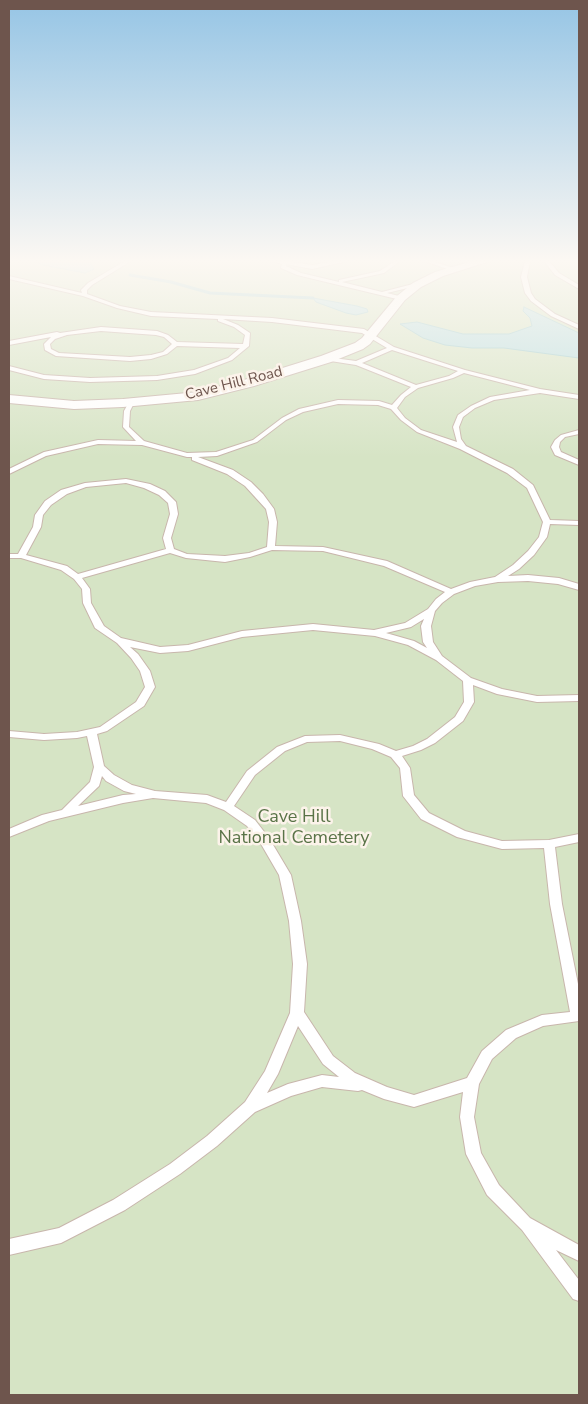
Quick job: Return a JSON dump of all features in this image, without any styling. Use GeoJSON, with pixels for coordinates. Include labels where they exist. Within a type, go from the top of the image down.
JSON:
{"type":"FeatureCollection","features":[{"type":"Feature","properties":{"kind":"street","name":"Cave Hill Road"},"geometry":{"type":"LineString","coordinates":[[9,399],[74,405],[131,403],[198,396],[326,359],[359,346],[377,327]]}},
{"type":"Feature","properties":{"kind":"lane"},"geometry":{"type":"LineString","coordinates":[[9,368],[28,375],[66,379],[157,378],[215,366],[230,359],[246,346],[248,334],[233,327]]}},
{"type":"Feature","properties":{"kind":"lane"},"geometry":{"type":"LineString","coordinates":[[336,327],[356,329],[371,334],[392,348],[463,371],[540,391],[579,397]]}},
{"type":"Feature","properties":{"kind":"lane"},"geometry":{"type":"LineString","coordinates":[[9,342],[101,329],[149,332],[166,336],[176,344],[246,346]]}},
{"type":"Feature","properties":{"kind":"lane"},"geometry":{"type":"LineString","coordinates":[[66,333],[53,338],[46,344],[48,350],[58,355],[75,357],[130,359],[151,357],[165,353],[176,344]]}},
{"type":"Feature","properties":{"kind":"lane"},"geometry":{"type":"LineString","coordinates":[[357,363],[392,348]]}},
{"type":"Feature","properties":{"kind":"lane"},"geometry":{"type":"LineString","coordinates":[[326,359],[357,363],[416,388]]}},
{"type":"Feature","properties":{"kind":"lane"},"geometry":{"type":"LineString","coordinates":[[393,408],[403,396],[416,388],[452,377],[463,371]]}},
{"type":"Feature","properties":{"kind":"lane"},"geometry":{"type":"LineString","coordinates":[[463,447],[458,438],[456,427],[460,416],[492,398],[540,391]]}},
{"type":"Feature","properties":{"kind":"lane"},"geometry":{"type":"LineString","coordinates":[[187,455],[216,454],[238,448],[255,441],[284,419],[319,404],[358,401],[379,403],[393,408],[403,419],[420,431],[463,447],[510,471],[530,487],[547,522],[543,537],[516,567],[498,579]]}},
{"type":"Feature","properties":{"kind":"lane"},"geometry":{"type":"LineString","coordinates":[[131,403],[127,411],[126,428],[142,443]]}},
{"type":"Feature","properties":{"kind":"lane"},"geometry":{"type":"LineString","coordinates":[[579,432],[563,436],[557,441],[555,446],[558,453],[579,463]]}},
{"type":"Feature","properties":{"kind":"lane"},"geometry":{"type":"LineString","coordinates":[[9,472],[44,454],[74,446],[116,441],[142,443],[187,455],[212,463],[230,472],[248,484],[260,496],[270,509],[273,522],[270,548]]}},
{"type":"Feature","properties":{"kind":"lane"},"geometry":{"type":"LineString","coordinates":[[21,556],[37,528],[39,515],[48,503],[64,492],[85,485],[126,481],[147,486],[162,493],[172,502],[174,514],[167,538],[170,550]]}},
{"type":"Feature","properties":{"kind":"lane"},"geometry":{"type":"LineString","coordinates":[[547,522],[579,523]]}},
{"type":"Feature","properties":{"kind":"lane"},"geometry":{"type":"LineString","coordinates":[[77,577],[170,550],[186,556],[204,559],[225,559],[250,555],[270,548],[323,549],[387,564],[451,592]]}},
{"type":"Feature","properties":{"kind":"lane"},"geometry":{"type":"LineString","coordinates":[[9,556],[21,556],[64,568],[77,577],[86,589],[87,603],[92,616],[100,628],[118,640],[135,656],[144,671],[150,687],[140,704],[103,729],[77,736],[44,737],[9,734]]}},
{"type":"Feature","properties":{"kind":"lane"},"geometry":{"type":"LineString","coordinates":[[376,633],[408,625],[431,611],[439,601],[451,592],[473,584],[498,579],[528,578],[559,581],[579,587]]}},
{"type":"Feature","properties":{"kind":"lane"},"geometry":{"type":"LineString","coordinates":[[431,611],[426,626],[428,642],[439,658]]}},
{"type":"Feature","properties":{"kind":"lane"},"geometry":{"type":"LineString","coordinates":[[118,640],[160,650],[188,648],[242,634],[313,626],[376,633],[411,643],[439,658],[468,680],[500,692],[537,699],[579,698]]}},
{"type":"Feature","properties":{"kind":"lane"},"geometry":{"type":"LineString","coordinates":[[395,755],[432,741],[459,719],[469,702],[468,680]]}},
{"type":"Feature","properties":{"kind":"lane"},"geometry":{"type":"LineString","coordinates":[[64,813],[95,783],[99,767],[90,732]]}},
{"type":"Feature","properties":{"kind":"lane"},"geometry":{"type":"LineString","coordinates":[[228,807],[251,774],[281,749],[305,739],[340,738],[375,746],[395,755],[405,768],[409,796],[425,816],[462,834],[502,845],[549,844],[579,838]]}},
{"type":"Feature","properties":{"kind":"lane"},"geometry":{"type":"LineString","coordinates":[[9,1247],[61,1235],[119,1205],[175,1169],[212,1141],[250,1107],[271,1074],[297,1013],[300,964],[294,921],[284,875],[265,841],[251,823],[228,807],[206,799],[154,795],[128,788],[110,778],[99,767]]}},
{"type":"Feature","properties":{"kind":"lane"},"geometry":{"type":"LineString","coordinates":[[9,833],[64,813],[123,799],[154,795]]}},
{"type":"Feature","properties":{"kind":"lane"},"geometry":{"type":"LineString","coordinates":[[549,844],[556,904],[579,1016],[542,1021],[511,1034],[487,1055],[472,1083],[467,1117],[474,1154],[493,1190],[524,1223],[579,1293]]}},
{"type":"Feature","properties":{"kind":"lane"},"geometry":{"type":"LineString","coordinates":[[297,1013],[328,1060],[350,1077],[384,1093]]}},
{"type":"Feature","properties":{"kind":"lane"},"geometry":{"type":"LineString","coordinates":[[250,1107],[288,1090],[322,1081],[349,1082],[414,1101],[472,1083]]}},
{"type":"Feature","properties":{"kind":"lane"},"geometry":{"type":"LineString","coordinates":[[524,1223],[579,1253]]}},
{"type":"Feature","properties":{"kind":"green space","name":"Cave Hill National Cemetery"},"geometry":{"type":"Polygon","coordinates":[[[9,327],[579,327],[579,1395],[9,1395],[9,327]]]}},
{"type":"Feature","properties":{"kind":"water"},"geometry":{"type":"Polygon","coordinates":[[[404,327],[434,327],[463,334],[509,334],[531,327],[565,327],[579,333],[579,358],[504,348],[472,348],[445,345],[423,338],[404,327]]]}}]}
